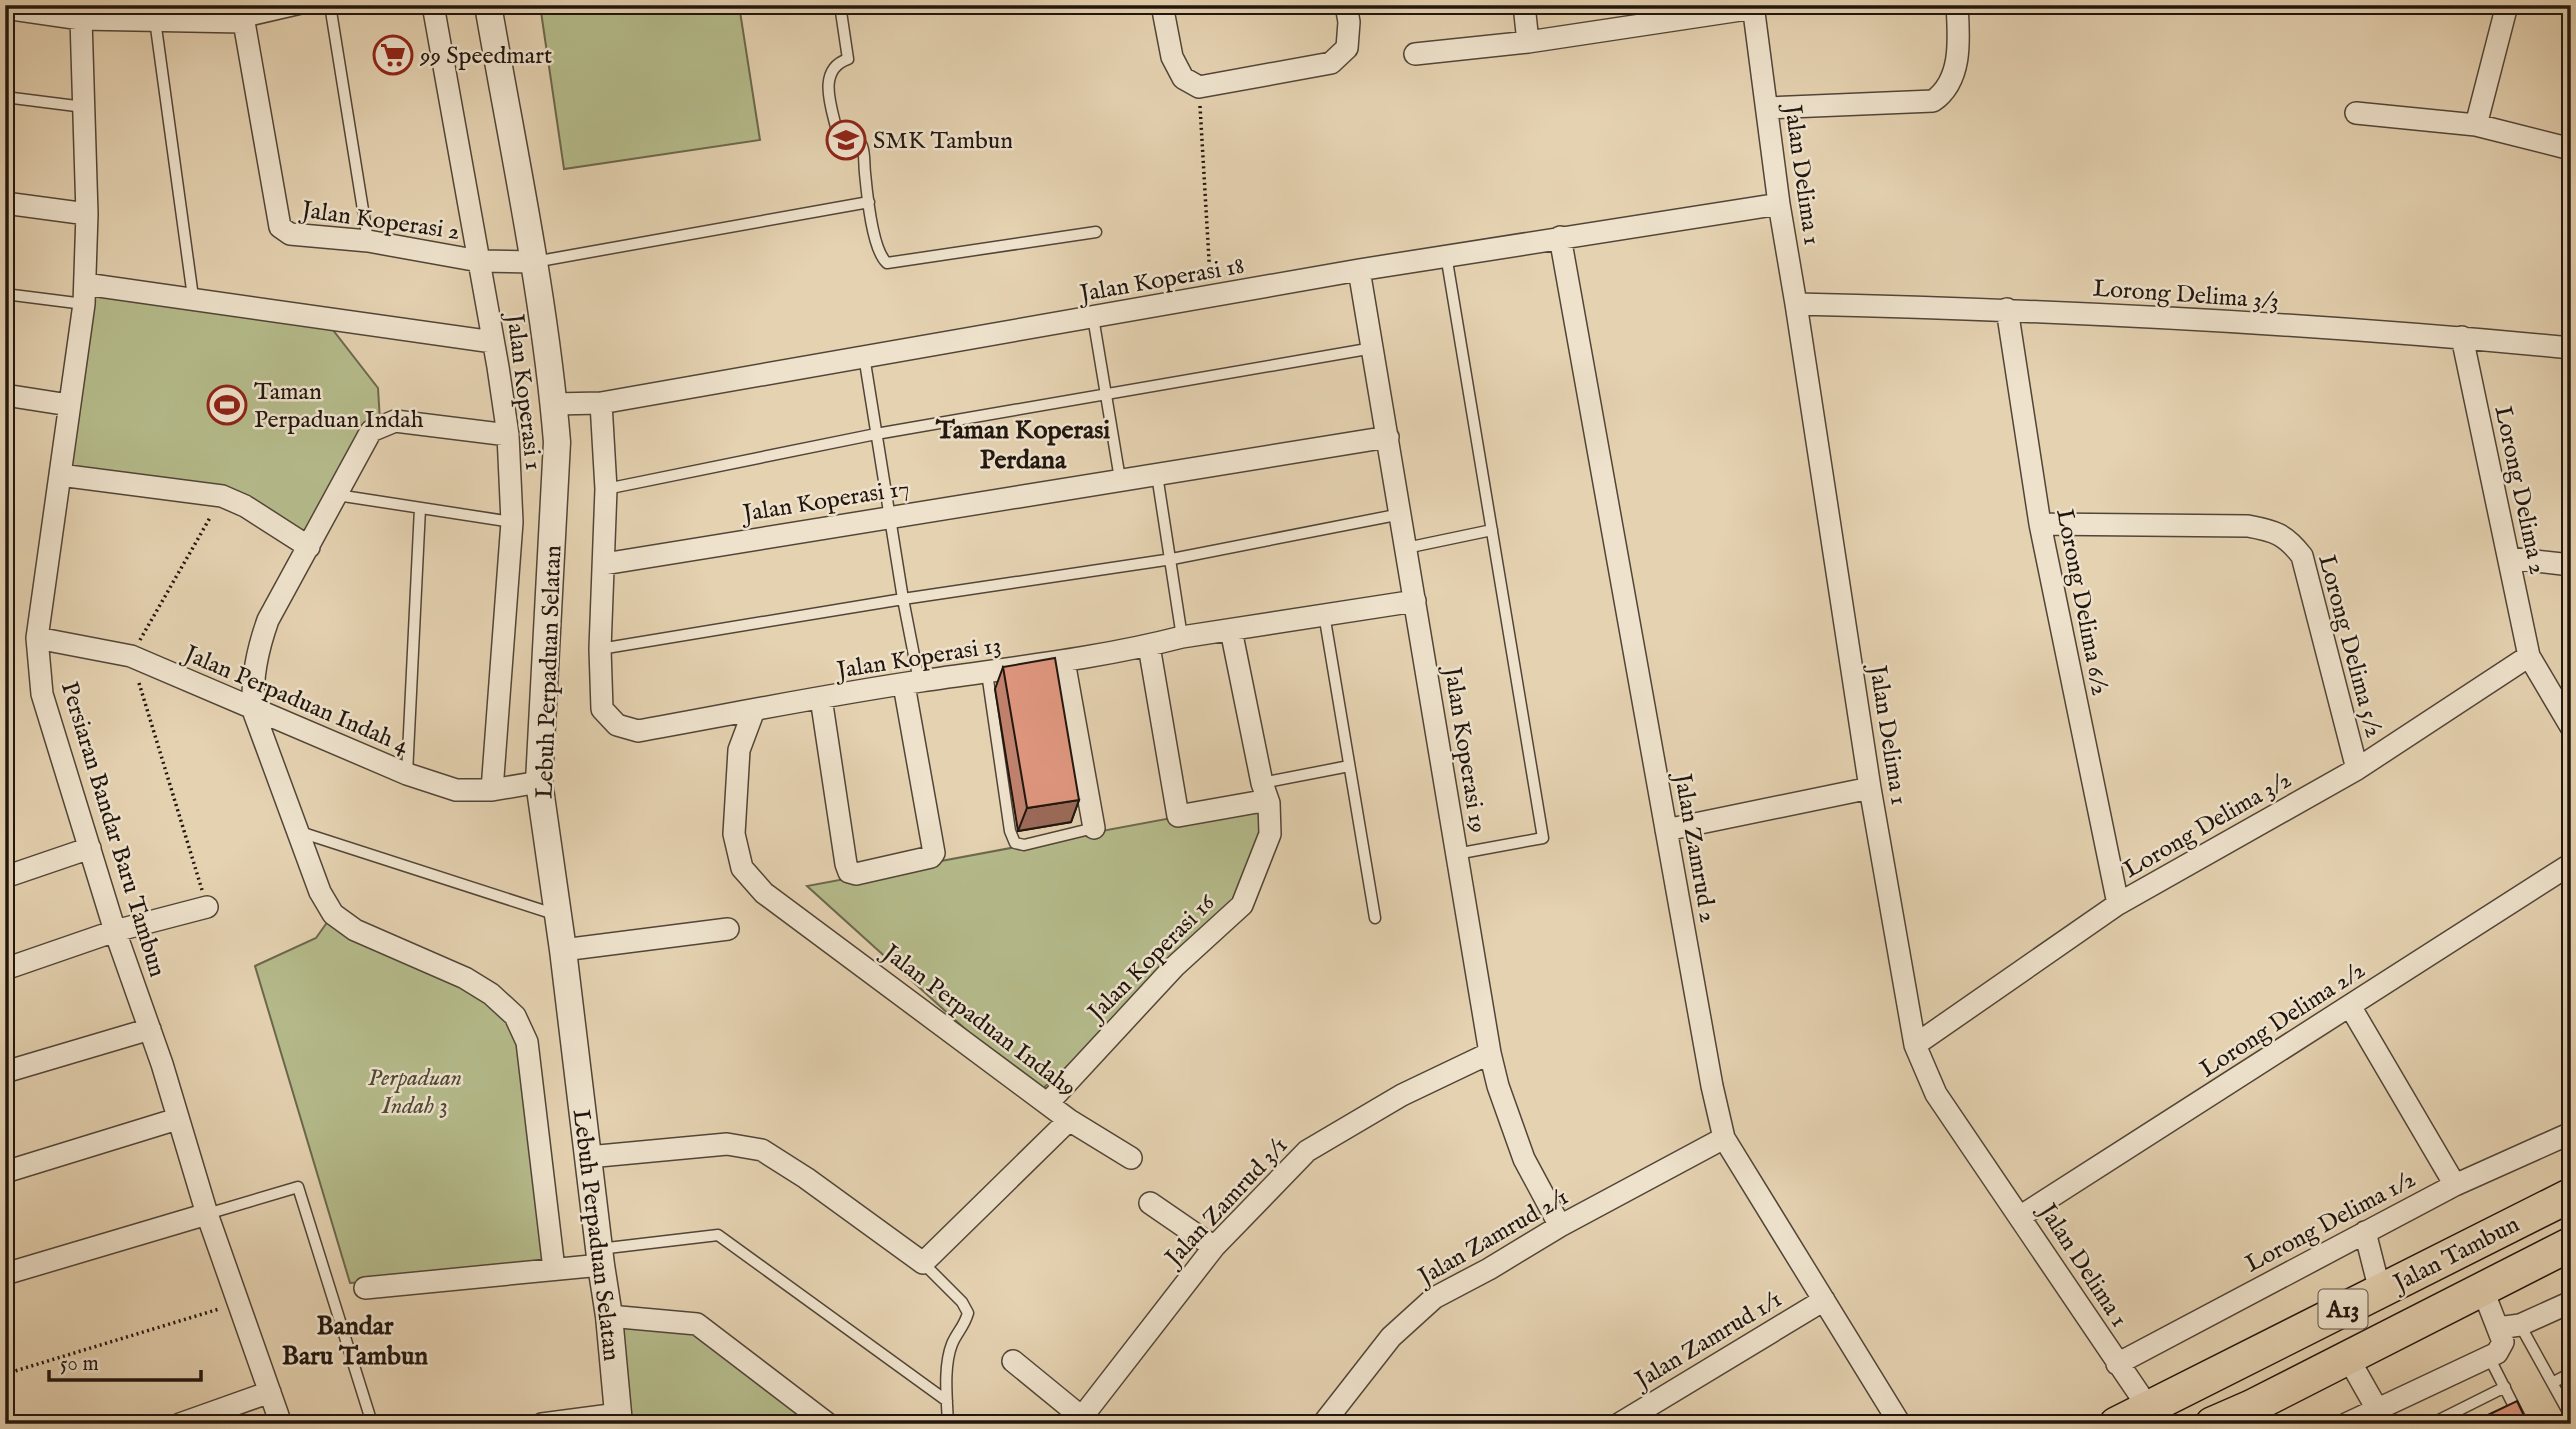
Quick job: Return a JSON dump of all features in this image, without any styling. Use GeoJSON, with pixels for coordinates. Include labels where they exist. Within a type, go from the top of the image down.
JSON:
{"type":"FeatureCollection","features":[{"type":"Feature","properties":{"kind":"main road","name":"Jalan Tambun"},"geometry":{"type":"LineString","coordinates":[[2116,1424],[2571,1195]]}},
{"type":"Feature","properties":{"kind":"main road","name":"Jalan Tambun"},"geometry":{"type":"LineString","coordinates":[[2211,1424],[2250,1407],[2571,1244]]}},
{"type":"Feature","properties":{"kind":"street","name":"Jalan Koperasi 1"},"geometry":{"type":"LineString","coordinates":[[433,5],[508,435],[512,522],[492,790]]}},
{"type":"Feature","properties":{"kind":"street","name":"Lebuh Perpaduan Selatan"},"geometry":{"type":"LineString","coordinates":[[488,5],[533,262],[554,404],[557,442],[539,782],[609,1316],[619,1419]]}},
{"type":"Feature","properties":{"kind":"street"},"geometry":{"type":"LineString","coordinates":[[1162,5],[1172,57],[1183,78],[1199,87],[1331,63],[1347,48],[1349,22],[1346,5]]}},
{"type":"Feature","properties":{"kind":"street"},"geometry":{"type":"LineString","coordinates":[[1524,5],[1528,42]]}},
{"type":"Feature","properties":{"kind":"street"},"geometry":{"type":"LineString","coordinates":[[1768,107],[1933,101],[1949,86],[1953,74],[1959,43],[1957,5]]}},
{"type":"Feature","properties":{"kind":"street"},"geometry":{"type":"LineString","coordinates":[[2476,125],[2507,5]]}},
{"type":"Feature","properties":{"kind":"street"},"geometry":{"type":"LineString","coordinates":[[1415,54],[1528,42],[1753,7]]}},
{"type":"Feature","properties":{"kind":"street","name":"Jalan Delima 1"},"geometry":{"type":"LineString","coordinates":[[1753,7],[1779,204],[1870,788],[1915,1045],[1937,1094],[2148,1407]]}},
{"type":"Feature","properties":{"kind":"street"},"geometry":{"type":"LineString","coordinates":[[5,8],[81,19],[155,20],[242,14]]}},
{"type":"Feature","properties":{"kind":"street","name":"Jalan Koperasi 2"},"geometry":{"type":"LineString","coordinates":[[242,14],[281,227],[290,234],[368,241],[479,261],[533,262]]}},
{"type":"Feature","properties":{"kind":"street","name":"Persiaran Bandar Baru Tambun"},"geometry":{"type":"LineString","coordinates":[[81,19],[87,214],[84,294],[37,638],[42,694],[115,931],[150,1029],[206,1214],[281,1424]]}},
{"type":"Feature","properties":{"kind":"street"},"geometry":{"type":"LineString","coordinates":[[2356,113],[2476,125],[2571,149]]}},
{"type":"Feature","properties":{"kind":"street"},"geometry":{"type":"LineString","coordinates":[[5,203],[87,214]]}},
{"type":"Feature","properties":{"kind":"street","name":"Jalan Koperasi 18"},"geometry":{"type":"LineString","coordinates":[[554,404],[601,404],[1446,255],[1779,204]]}},
{"type":"Feature","properties":{"kind":"street","name":"Jalan Zamrud 2"},"geometry":{"type":"LineString","coordinates":[[1560,237],[1712,1086],[1724,1138],[1900,1424]]}},
{"type":"Feature","properties":{"kind":"street","name":"Jalan Koperasi 19"},"geometry":{"type":"LineString","coordinates":[[1359,270],[1456,854],[1479,974],[1490,1053],[1498,1086],[1524,1159],[1560,1226]]}},
{"type":"Feature","properties":{"kind":"street"},"geometry":{"type":"LineString","coordinates":[[84,294],[193,298],[493,342]]}},
{"type":"Feature","properties":{"kind":"street","name":"Lorong Delima 3/3"},"geometry":{"type":"LineString","coordinates":[[1796,304],[2007,309],[2462,337],[2571,348]]}},
{"type":"Feature","properties":{"kind":"street","name":"Lorong Delima 6/2"},"geometry":{"type":"LineString","coordinates":[[2007,309],[2040,524],[2118,904]]}},
{"type":"Feature","properties":{"kind":"street","name":"Lorong Delima 2"},"geometry":{"type":"LineString","coordinates":[[2462,337],[2529,656],[2571,727]]}},
{"type":"Feature","properties":{"kind":"street"},"geometry":{"type":"LineString","coordinates":[[5,395],[69,405]]}},
{"type":"Feature","properties":{"kind":"street"},"geometry":{"type":"LineString","coordinates":[[600,649],[606,489],[601,404]]}},
{"type":"Feature","properties":{"kind":"street"},"geometry":{"type":"LineString","coordinates":[[508,435],[395,421],[371,431],[268,620],[257,652],[252,680],[253,710],[320,892],[332,914],[355,930],[465,978],[491,994],[514,1016],[527,1042],[554,1269]]}},
{"type":"Feature","properties":{"kind":"street","name":"Jalan Koperasi 17"},"geometry":{"type":"LineString","coordinates":[[604,564],[1388,437]]}},
{"type":"Feature","properties":{"kind":"street"},"geometry":{"type":"LineString","coordinates":[[60,475],[222,496],[245,506],[309,547]]}},
{"type":"Feature","properties":{"kind":"street","name":"Lorong Delima 5/2"},"geometry":{"type":"LineString","coordinates":[[2040,524],[2248,526],[2281,534],[2302,556],[2357,769]]}},
{"type":"Feature","properties":{"kind":"street"},"geometry":{"type":"LineString","coordinates":[[2509,558],[2571,565]]}},
{"type":"Feature","properties":{"kind":"street","name":"Jalan Koperasi 13"},"geometry":{"type":"LineString","coordinates":[[600,649],[602,709],[617,724],[638,731],[911,683],[1064,661],[1149,646],[1182,637],[1415,601]]}},
{"type":"Feature","properties":{"kind":"street","name":"Jalan Koperasi 16"},"geometry":{"type":"LineString","coordinates":[[1048,1103],[1174,967],[1242,905],[1270,834],[1269,803],[1262,783],[1231,629]]}},
{"type":"Feature","properties":{"kind":"street","name":"Jalan Perpaduan Indah 4"},"geometry":{"type":"LineString","coordinates":[[37,638],[131,656],[407,774],[456,790],[492,790],[539,782]]}},
{"type":"Feature","properties":{"kind":"street"},"geometry":{"type":"LineString","coordinates":[[1149,646],[1178,816],[1269,803]]}},
{"type":"Feature","properties":{"kind":"street","name":"Lorong Delima 3/2"},"geometry":{"type":"LineString","coordinates":[[1915,1045],[2118,904],[2357,769],[2529,656]]}},
{"type":"Feature","properties":{"kind":"street"},"geometry":{"type":"LineString","coordinates":[[1064,661],[1094,828]]}},
{"type":"Feature","properties":{"kind":"street"},"geometry":{"type":"LineString","coordinates":[[821,698],[846,864],[849,872],[856,874],[931,857],[934,853],[911,683]]}},
{"type":"Feature","properties":{"kind":"street","name":"Jalan Perpaduan Indah9"},"geometry":{"type":"LineString","coordinates":[[754,710],[739,750],[734,834],[743,868],[764,893],[1069,1120],[1130,1158]]}},
{"type":"Feature","properties":{"kind":"street"},"geometry":{"type":"LineString","coordinates":[[1666,830],[1870,788]]}},
{"type":"Feature","properties":{"kind":"street"},"geometry":{"type":"LineString","coordinates":[[5,877],[90,848]]}},
{"type":"Feature","properties":{"kind":"street","name":"Lorong Delima 2/2"},"geometry":{"type":"LineString","coordinates":[[2021,1216],[2571,864]]}},
{"type":"Feature","properties":{"kind":"street"},"geometry":{"type":"LineString","coordinates":[[5,969],[115,931],[207,907]]}},
{"type":"Feature","properties":{"kind":"street"},"geometry":{"type":"LineString","coordinates":[[563,950],[728,929]]}},
{"type":"Feature","properties":{"kind":"street"},"geometry":{"type":"LineString","coordinates":[[2350,1006],[2455,1185]]}},
{"type":"Feature","properties":{"kind":"street"},"geometry":{"type":"LineString","coordinates":[[5,1072],[150,1029]]}},
{"type":"Feature","properties":{"kind":"street","name":"Jalan Zamrud 3/1"},"geometry":{"type":"LineString","coordinates":[[1086,1421],[1214,1247],[1307,1151],[1402,1095],[1490,1053]]}},
{"type":"Feature","properties":{"kind":"street"},"geometry":{"type":"LineString","coordinates":[[5,1172],[177,1119]]}},
{"type":"Feature","properties":{"kind":"street"},"geometry":{"type":"LineString","coordinates":[[587,1157],[727,1144],[762,1150],[806,1178],[923,1264],[1069,1120]]}},
{"type":"Feature","properties":{"kind":"street","name":"Lorong Delima 1/2"},"geometry":{"type":"LineString","coordinates":[[2117,1364],[2455,1185],[2571,1133]]}},
{"type":"Feature","properties":{"kind":"street","name":"Jalan Zamrud 2/1"},"geometry":{"type":"LineString","coordinates":[[1323,1424],[1391,1337],[1433,1298],[1724,1138]]}},
{"type":"Feature","properties":{"kind":"street"},"geometry":{"type":"LineString","coordinates":[[1150,1203],[1214,1247]]}},
{"type":"Feature","properties":{"kind":"street"},"geometry":{"type":"LineString","coordinates":[[5,1275],[206,1214]]}},
{"type":"Feature","properties":{"kind":"street"},"geometry":{"type":"LineString","coordinates":[[2365,1232],[2380,1291]]}},
{"type":"Feature","properties":{"kind":"street"},"geometry":{"type":"LineString","coordinates":[[365,1288],[554,1269],[600,1257]]}},
{"type":"Feature","properties":{"kind":"street"},"geometry":{"type":"LineString","coordinates":[[2346,1424],[2379,1413],[2497,1353],[2503,1342],[2482,1288]]}},
{"type":"Feature","properties":{"kind":"street","name":"Jalan Zamrud 1/1"},"geometry":{"type":"LineString","coordinates":[[1619,1424],[1824,1300]]}},
{"type":"Feature","properties":{"kind":"street"},"geometry":{"type":"LineString","coordinates":[[2498,1328],[2520,1325],[2571,1302]]}},
{"type":"Feature","properties":{"kind":"street"},"geometry":{"type":"LineString","coordinates":[[609,1316],[697,1324],[828,1424]]}},
{"type":"Feature","properties":{"kind":"street"},"geometry":{"type":"LineString","coordinates":[[2347,1356],[2379,1413]]}},
{"type":"Feature","properties":{"kind":"street"},"geometry":{"type":"LineString","coordinates":[[1013,1361],[1086,1421]]}},
{"type":"Feature","properties":{"kind":"street"},"geometry":{"type":"LineString","coordinates":[[180,1424],[270,1392]]}},
{"type":"Feature","properties":{"kind":"street"},"geometry":{"type":"LineString","coordinates":[[542,1424],[619,1419]]}},
{"type":"Feature","properties":{"kind":"lane"},"geometry":{"type":"LineString","coordinates":[[242,14],[317,5]]}},
{"type":"Feature","properties":{"kind":"lane"},"geometry":{"type":"LineString","coordinates":[[330,5],[368,241]]}},
{"type":"Feature","properties":{"kind":"lane"},"geometry":{"type":"LineString","coordinates":[[840,5],[848,59],[837,63],[830,72],[829,88],[836,127],[851,133],[862,146],[869,202],[882,259],[887,263],[1096,232]]}},
{"type":"Feature","properties":{"kind":"lane"},"geometry":{"type":"LineString","coordinates":[[155,20],[193,298]]}},
{"type":"Feature","properties":{"kind":"lane"},"geometry":{"type":"LineString","coordinates":[[5,97],[84,107]]}},
{"type":"Feature","properties":{"kind":"lane"},"geometry":{"type":"LineString","coordinates":[[533,262],[869,202]]}},
{"type":"Feature","properties":{"kind":"lane"},"geometry":{"type":"LineString","coordinates":[[1446,255],[1543,838],[1456,854]]}},
{"type":"Feature","properties":{"kind":"lane"},"geometry":{"type":"LineString","coordinates":[[5,294],[84,294]]}},
{"type":"Feature","properties":{"kind":"lane"},"geometry":{"type":"LineString","coordinates":[[1093,317],[1120,479]]}},
{"type":"Feature","properties":{"kind":"lane"},"geometry":{"type":"LineString","coordinates":[[606,489],[876,435],[1373,348]]}},
{"type":"Feature","properties":{"kind":"lane"},"geometry":{"type":"LineString","coordinates":[[864,356],[903,599],[911,683]]}},
{"type":"Feature","properties":{"kind":"lane"},"geometry":{"type":"LineString","coordinates":[[1157,475],[1182,637]]}},
{"type":"Feature","properties":{"kind":"lane"},"geometry":{"type":"LineString","coordinates":[[337,495],[512,522]]}},
{"type":"Feature","properties":{"kind":"lane"},"geometry":{"type":"LineString","coordinates":[[407,774],[421,508]]}},
{"type":"Feature","properties":{"kind":"lane"},"geometry":{"type":"LineString","coordinates":[[600,649],[903,599],[1172,559],[1401,514]]}},
{"type":"Feature","properties":{"kind":"lane"},"geometry":{"type":"LineString","coordinates":[[1406,548],[1492,530]]}},
{"type":"Feature","properties":{"kind":"lane"},"geometry":{"type":"LineString","coordinates":[[1324,614],[1375,918]]}},
{"type":"Feature","properties":{"kind":"lane"},"geometry":{"type":"LineString","coordinates":[[987,673],[1010,831],[1015,843],[1024,845],[1094,828]]}},
{"type":"Feature","properties":{"kind":"lane"},"geometry":{"type":"LineString","coordinates":[[1262,783],[1349,766]]}},
{"type":"Feature","properties":{"kind":"lane"},"geometry":{"type":"LineString","coordinates":[[297,831],[558,915]]}},
{"type":"Feature","properties":{"kind":"lane"},"geometry":{"type":"LineString","coordinates":[[206,1214],[298,1187],[370,1423]]}},
{"type":"Feature","properties":{"kind":"lane"},"geometry":{"type":"LineString","coordinates":[[600,1257],[718,1235],[947,1401]]}},
{"type":"Feature","properties":{"kind":"lane"},"geometry":{"type":"LineString","coordinates":[[923,1264],[962,1302],[968,1314],[964,1327],[953,1342],[949,1359],[948,1424]]}},
{"type":"Feature","properties":{"kind":"lane"},"geometry":{"type":"LineString","coordinates":[[2520,1325],[2571,1418]]}},
{"type":"Feature","properties":{"kind":"lane"},"geometry":{"type":"LineString","coordinates":[[2489,1357],[2524,1424]]}},
{"type":"Feature","properties":{"kind":"lane"},"geometry":{"type":"LineString","coordinates":[[2552,1383],[2571,1373]]}},
{"type":"Feature","properties":{"kind":"lane"},"geometry":{"type":"LineString","coordinates":[[2431,1424],[2505,1387]]}},
{"type":"Feature","properties":{"kind":"path"},"geometry":{"type":"LineString","coordinates":[[1199,87],[1212,297]]}},
{"type":"Feature","properties":{"kind":"path"},"geometry":{"type":"LineString","coordinates":[[207,907],[131,656],[222,496]]}},
{"type":"Feature","properties":{"kind":"path"},"geometry":{"type":"LineString","coordinates":[[5,1374],[238,1303]]}},
{"type":"Feature","properties":{"kind":"green space"},"geometry":{"type":"Polygon","coordinates":[[[540,5],[739,5],[760,140],[564,169],[540,5]]]}},
{"type":"Feature","properties":{"kind":"green space","name":"Taman Perpaduan Indah"},"geometry":{"type":"Polygon","coordinates":[[[92,291],[329,325],[378,388],[380,421],[307,538],[246,500],[67,468],[92,291]]]}},
{"type":"Feature","properties":{"kind":"green space"},"geometry":{"type":"Polygon","coordinates":[[[1257,802],[1269,822],[1242,905],[1037,1094],[807,886],[1257,802]]]}},
{"type":"Feature","properties":{"kind":"green space","name":"Perpaduan Indah 3"},"geometry":{"type":"Polygon","coordinates":[[[333,914],[515,1016],[554,1269],[350,1283],[255,966],[316,938],[333,914]]]}},
{"type":"Feature","properties":{"kind":"green space"},"geometry":{"type":"Polygon","coordinates":[[[609,1316],[697,1324],[828,1424],[633,1424],[609,1316]]]}},
{"type":"Feature","properties":{"kind":"building"},"geometry":{"type":"Polygon","coordinates":[[[1055,658],[1079,800],[1027,808],[1003,667],[1055,658]]]}},
{"type":"Feature","properties":{"kind":"building"},"geometry":{"type":"Polygon","coordinates":[[[2517,1401],[2528,1424],[2469,1424],[2517,1401]]]}},
{"type":"Feature","properties":{"kind":"building"},"geometry":{"type":"Polygon","coordinates":[[[1868,1416],[1872,1424],[1859,1424],[1868,1416]]]}},
{"type":"Feature","properties":{"kind":"place","name":"99 Speedmart"},"geometry":{"type":"Point","coordinates":[393,55]}},
{"type":"Feature","properties":{"kind":"place","name":"SMK Tambun"},"geometry":{"type":"Point","coordinates":[846,140]}},
{"type":"Feature","properties":{"kind":"place","name":"Taman Perpaduan Indah"},"geometry":{"type":"Point","coordinates":[227,405]}},
{"type":"Feature","properties":{"kind":"district","name":"Taman Koperasi Perdana"},"geometry":{"type":"Point","coordinates":[1023,444]}},
{"type":"Feature","properties":{"kind":"district","name":"Bandar Baru Tambun"},"geometry":{"type":"Point","coordinates":[355,1340]}}]}
